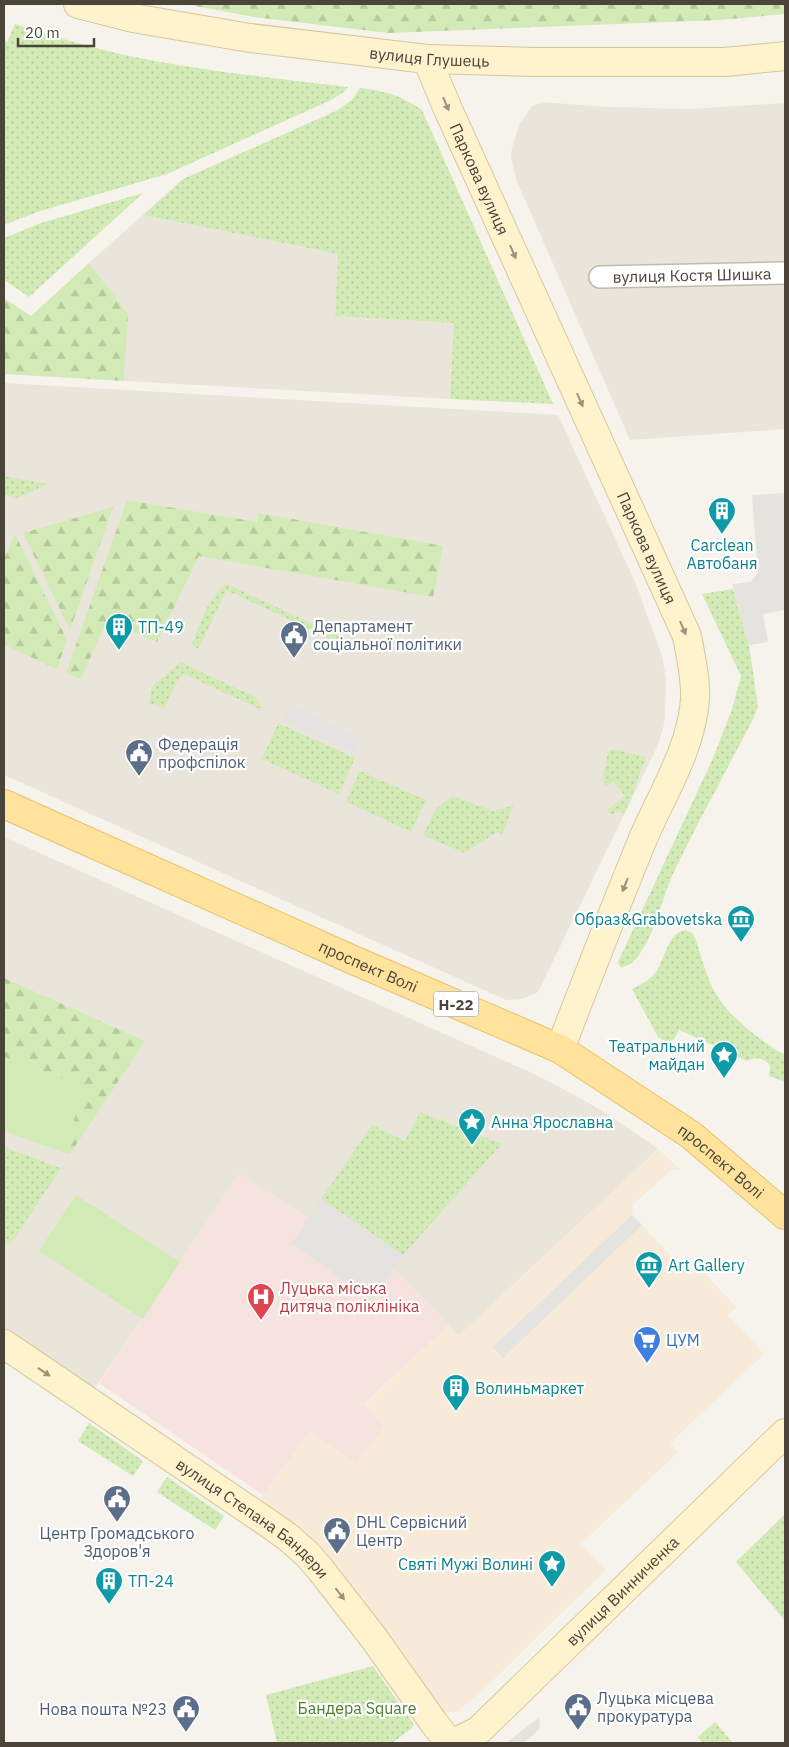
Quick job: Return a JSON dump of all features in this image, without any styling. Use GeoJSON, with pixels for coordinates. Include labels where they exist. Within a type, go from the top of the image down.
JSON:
{"type":"FeatureCollection","features":[{"type":"Feature","properties":{"kind":"main road","name":"вулиця Глушець"},"geometry":{"type":"LineString","coordinates":[[78,4],[133,18],[250,38],[427,59],[534,62],[725,62],[785,56]]}},
{"type":"Feature","properties":{"kind":"main road","name":"Паркова вулиця"},"geometry":{"type":"LineString","coordinates":[[427,59],[687,636],[695,675],[695,701],[681,756],[643,840],[560,1049]]}},
{"type":"Feature","properties":{"kind":"main road","name":"проспект Волі"},"geometry":{"type":"LineString","coordinates":[[4,804],[351,959],[560,1049],[691,1135],[785,1215]]}},
{"type":"Feature","properties":{"kind":"main road","name":"вулиця Степана Бандери"},"geometry":{"type":"LineString","coordinates":[[4,1344],[265,1521],[307,1554],[368,1630],[450,1743]]}},
{"type":"Feature","properties":{"kind":"main road","name":"вулиця Винниченка"},"geometry":{"type":"LineString","coordinates":[[454,1743],[478,1731],[785,1433]]}},
{"type":"Feature","properties":{"kind":"street","name":"вулиця Костя Шишка"},"geometry":{"type":"LineString","coordinates":[[600,277],[785,273]]}},
{"type":"Feature","properties":{"kind":"shaded area"},"geometry":{"type":"Polygon","coordinates":[[[542,102],[606,107],[690,109],[785,103],[785,429],[630,440],[516,179],[511,156],[519,125],[531,107],[542,102]]]}},
{"type":"Feature","properties":{"kind":"shaded area"},"geometry":{"type":"Polygon","coordinates":[[[143,215],[338,254],[335,316],[455,323],[450,399],[124,381],[127,314],[89,263],[143,215]]]}},
{"type":"Feature","properties":{"kind":"shaded area"},"geometry":{"type":"Polygon","coordinates":[[[4,383],[558,415],[636,584],[662,656],[666,678],[665,718],[657,747],[538,992],[522,999],[506,1000],[4,775],[4,383]]]}},
{"type":"Feature","properties":{"kind":"shaded area"},"geometry":{"type":"Polygon","coordinates":[[[785,493],[785,610],[763,614],[768,642],[749,645],[732,584],[751,582],[758,573],[752,495],[785,493]]]}},
{"type":"Feature","properties":{"kind":"shaded area"},"geometry":{"type":"Polygon","coordinates":[[[289,704],[361,737],[354,753],[281,721],[289,704]]]}},
{"type":"Feature","properties":{"kind":"shaded area"},"geometry":{"type":"Polygon","coordinates":[[[4,837],[532,1073],[582,1099],[658,1149],[459,1336],[401,1276],[239,1174],[91,1394],[4,1334],[4,837]]]}},
{"type":"Feature","properties":{"kind":"shaded area"},"geometry":{"type":"Polygon","coordinates":[[[658,1149],[680,1169],[671,1170],[633,1205],[632,1215],[690,1276],[700,1268],[736,1307],[728,1315],[764,1354],[670,1443],[678,1452],[581,1544],[606,1570],[479,1694],[456,1712],[435,1712],[256,1505],[310,1430],[357,1464],[384,1426],[364,1405],[449,1325],[459,1335],[658,1149]]]}},
{"type":"Feature","properties":{"kind":"shaded area"},"geometry":{"type":"Polygon","coordinates":[[[239,1174],[401,1276],[449,1325],[364,1404],[384,1426],[357,1464],[310,1431],[263,1495],[99,1383],[239,1174]]]}},
{"type":"Feature","properties":{"kind":"shaded area"},"geometry":{"type":"Polygon","coordinates":[[[321,1199],[403,1255],[373,1300],[291,1244],[321,1199]]]}},
{"type":"Feature","properties":{"kind":"shaded area"},"geometry":{"type":"Polygon","coordinates":[[[632,1215],[642,1225],[503,1358],[493,1347],[632,1215]]]}},
{"type":"Feature","properties":{"kind":"shaded area"},"geometry":{"type":"Polygon","coordinates":[[[539,1717],[540,1729],[523,1743],[506,1743],[539,1717]]]}},
{"type":"Feature","properties":{"kind":"green space"},"geometry":{"type":"Polygon","coordinates":[[[185,4],[785,4],[785,14],[719,20],[388,33],[254,17],[185,4]]]}},
{"type":"Feature","properties":{"kind":"green space"},"geometry":{"type":"Polygon","coordinates":[[[15,24],[129,56],[238,74],[348,87],[344,92],[331,100],[167,174],[37,212],[4,225],[4,40],[7,42],[15,24]]]}},
{"type":"Feature","properties":{"kind":"green space"},"geometry":{"type":"Polygon","coordinates":[[[360,88],[392,94],[422,110],[553,404],[450,399],[454,323],[335,316],[338,254],[143,215],[183,179],[336,111],[352,100],[360,88]]]}},
{"type":"Feature","properties":{"kind":"green space"},"geometry":{"type":"Polygon","coordinates":[[[143,193],[29,297],[4,280],[4,238],[41,223],[143,193]]]}},
{"type":"Feature","properties":{"kind":"green space"},"geometry":{"type":"Polygon","coordinates":[[[89,263],[128,314],[124,381],[4,374],[4,298],[31,316],[89,263]]]}},
{"type":"Feature","properties":{"kind":"green space"},"geometry":{"type":"Polygon","coordinates":[[[4,476],[49,484],[15,499],[4,494],[4,476]]]}},
{"type":"Feature","properties":{"kind":"green space"},"geometry":{"type":"Polygon","coordinates":[[[127,500],[257,522],[259,513],[443,546],[433,597],[199,556],[157,642],[107,620],[81,679],[66,673],[127,500]]]}},
{"type":"Feature","properties":{"kind":"green space"},"geometry":{"type":"Polygon","coordinates":[[[113,507],[70,630],[23,533],[113,507]]]}},
{"type":"Feature","properties":{"kind":"green space"},"geometry":{"type":"Polygon","coordinates":[[[15,534],[67,640],[57,669],[4,645],[4,559],[15,534]]]}},
{"type":"Feature","properties":{"kind":"green space"},"geometry":{"type":"Polygon","coordinates":[[[227,584],[341,637],[342,644],[226,590],[199,649],[192,645],[201,620],[221,587],[227,584]]]}},
{"type":"Feature","properties":{"kind":"green space"},"geometry":{"type":"Polygon","coordinates":[[[733,589],[749,645],[758,706],[673,874],[645,946],[633,962],[620,967],[618,962],[714,756],[732,709],[741,676],[702,594],[733,589]]]}},
{"type":"Feature","properties":{"kind":"green space"},"geometry":{"type":"Polygon","coordinates":[[[180,662],[255,697],[260,703],[262,710],[184,674],[177,681],[164,709],[149,703],[152,687],[180,662]]]}},
{"type":"Feature","properties":{"kind":"green space"},"geometry":{"type":"Polygon","coordinates":[[[278,723],[355,758],[339,794],[262,759],[278,723]]]}},
{"type":"Feature","properties":{"kind":"green space"},"geometry":{"type":"Polygon","coordinates":[[[616,750],[646,757],[625,813],[618,811],[612,815],[608,813],[609,808],[625,796],[613,781],[605,787],[603,777],[608,752],[616,750]]]}},
{"type":"Feature","properties":{"kind":"green space"},"geometry":{"type":"Polygon","coordinates":[[[360,771],[426,800],[411,832],[346,802],[360,771]]]}},
{"type":"Feature","properties":{"kind":"green space"},"geometry":{"type":"Polygon","coordinates":[[[452,796],[494,811],[514,805],[501,836],[497,832],[464,853],[423,835],[435,810],[452,796]]]}},
{"type":"Feature","properties":{"kind":"green space"},"geometry":{"type":"Polygon","coordinates":[[[686,930],[692,933],[695,938],[710,982],[717,996],[730,1013],[767,1044],[785,1055],[785,1082],[769,1076],[770,1066],[763,1059],[756,1058],[747,1061],[679,1030],[671,1041],[666,1042],[658,1037],[632,989],[653,976],[670,941],[680,932],[686,930]]]}},
{"type":"Feature","properties":{"kind":"green space"},"geometry":{"type":"Polygon","coordinates":[[[4,978],[145,1041],[70,1154],[62,1152],[85,1087],[4,1057],[4,978]]]}},
{"type":"Feature","properties":{"kind":"green space"},"geometry":{"type":"Polygon","coordinates":[[[4,1057],[86,1087],[62,1152],[4,1131],[4,1057]]]}},
{"type":"Feature","properties":{"kind":"green space"},"geometry":{"type":"Polygon","coordinates":[[[420,1112],[502,1144],[403,1255],[321,1199],[372,1125],[405,1141],[420,1112]]]}},
{"type":"Feature","properties":{"kind":"green space"},"geometry":{"type":"Polygon","coordinates":[[[4,1147],[61,1168],[10,1245],[4,1242],[4,1147]]]}},
{"type":"Feature","properties":{"kind":"green space"},"geometry":{"type":"Polygon","coordinates":[[[76,1195],[180,1262],[143,1319],[39,1251],[76,1195]]]}},
{"type":"Feature","properties":{"kind":"green space"},"geometry":{"type":"Polygon","coordinates":[[[89,1423],[143,1461],[133,1476],[78,1441],[89,1423]]]}},
{"type":"Feature","properties":{"kind":"green space"},"geometry":{"type":"Polygon","coordinates":[[[167,1477],[224,1516],[215,1530],[157,1492],[167,1477]]]}},
{"type":"Feature","properties":{"kind":"green space"},"geometry":{"type":"Polygon","coordinates":[[[785,1514],[785,1621],[736,1562],[785,1514]]]}},
{"type":"Feature","properties":{"kind":"green space","name":"Бандера Square"},"geometry":{"type":"Polygon","coordinates":[[[373,1666],[414,1725],[411,1729],[392,1743],[277,1743],[266,1695],[373,1666]]]}},
{"type":"Feature","properties":{"kind":"green space"},"geometry":{"type":"Polygon","coordinates":[[[715,1722],[733,1743],[703,1743],[698,1737],[715,1722]]]}},
{"type":"Feature","properties":{"kind":"place","name":"Carclean Автобаня"},"geometry":{"type":"Point","coordinates":[722,535]}},
{"type":"Feature","properties":{"kind":"place","name":"ТП-49"},"geometry":{"type":"Point","coordinates":[119,651]}},
{"type":"Feature","properties":{"kind":"place","name":"Департамент соціальної політики"},"geometry":{"type":"Point","coordinates":[294,659]}},
{"type":"Feature","properties":{"kind":"place","name":"Федерація профспілок"},"geometry":{"type":"Point","coordinates":[139,777]}},
{"type":"Feature","properties":{"kind":"place","name":"Образ&Grabovetska"},"geometry":{"type":"Point","coordinates":[741,943]}},
{"type":"Feature","properties":{"kind":"place","name":"Театральний майдан"},"geometry":{"type":"Point","coordinates":[724,1079]}},
{"type":"Feature","properties":{"kind":"place","name":"Анна Ярославна"},"geometry":{"type":"Point","coordinates":[472,1146]}},
{"type":"Feature","properties":{"kind":"place","name":"Art Gallery"},"geometry":{"type":"Point","coordinates":[649,1289]}},
{"type":"Feature","properties":{"kind":"place","name":"Луцька міська дитяча поліклініка"},"geometry":{"type":"Point","coordinates":[261,1321]}},
{"type":"Feature","properties":{"kind":"place","name":"ЦУМ"},"geometry":{"type":"Point","coordinates":[647,1364]}},
{"type":"Feature","properties":{"kind":"place","name":"Волиньмаркет"},"geometry":{"type":"Point","coordinates":[456,1412]}},
{"type":"Feature","properties":{"kind":"place","name":"Центр Громадського Здоров'я"},"geometry":{"type":"Point","coordinates":[117,1523]}},
{"type":"Feature","properties":{"kind":"place","name":"DHL Сервісний Центр"},"geometry":{"type":"Point","coordinates":[337,1555]}},
{"type":"Feature","properties":{"kind":"place","name":"Святі Мужі Волині"},"geometry":{"type":"Point","coordinates":[552,1588]}},
{"type":"Feature","properties":{"kind":"place","name":"ТП-24"},"geometry":{"type":"Point","coordinates":[109,1605]}},
{"type":"Feature","properties":{"kind":"place","name":"Луцька місцева прокуратура"},"geometry":{"type":"Point","coordinates":[578,1731]}},
{"type":"Feature","properties":{"kind":"place","name":"Нова пошта №23"},"geometry":{"type":"Point","coordinates":[186,1733]}}]}
